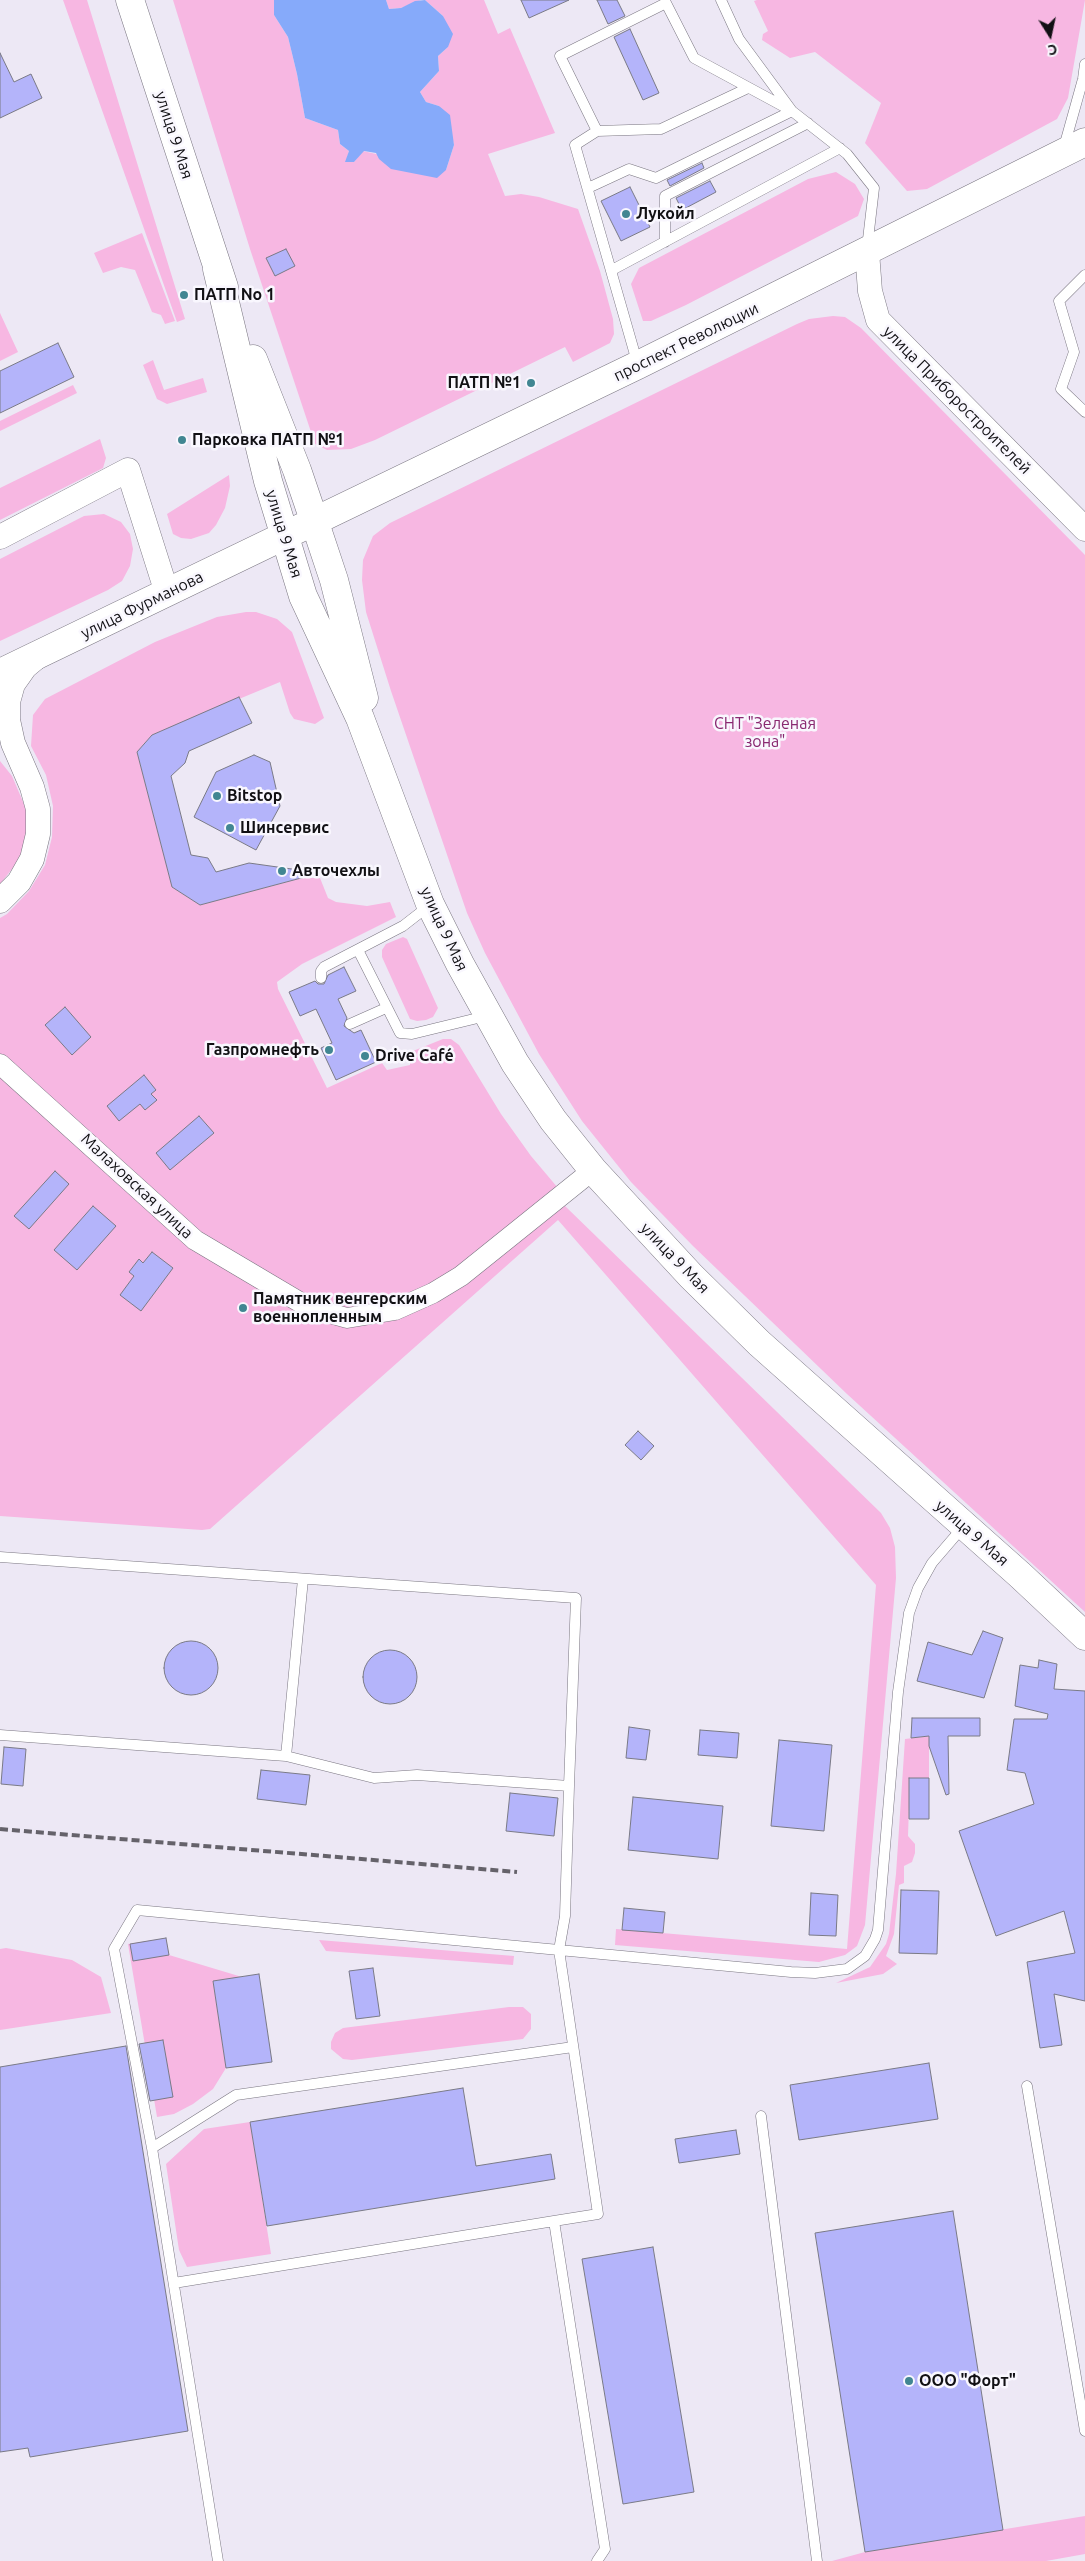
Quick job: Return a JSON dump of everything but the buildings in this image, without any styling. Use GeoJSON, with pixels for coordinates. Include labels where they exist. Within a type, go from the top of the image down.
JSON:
{"type":"FeatureCollection","features":[{"type":"Feature","properties":{"kind":"main road","name":"улица 9 Мая"},"geometry":{"type":"LineString","coordinates":[[130,0],[217,269],[297,470],[334,580],[388,787]]}},
{"type":"Feature","properties":{"kind":"main road","name":"проспект Революции"},"geometry":{"type":"LineString","coordinates":[[284,537],[638,366],[1074,148]]}},
{"type":"Feature","properties":{"kind":"main road","name":"улица 9 Мая"},"geometry":{"type":"LineString","coordinates":[[217,269],[268,480],[303,596],[360,718],[388,787],[430,904],[487,1016],[553,1120],[593,1170],[690,1276],[759,1343],[1085,1636]]}},
{"type":"Feature","properties":{"kind":"main road","name":"улица Фурманова"},"geometry":{"type":"LineString","coordinates":[[0,673],[284,537]]}},
{"type":"Feature","properties":{"kind":"street","name":"улица Приборостроителей"},"geometry":{"type":"LineString","coordinates":[[867,252],[870,291],[878,320],[1085,529]]}},
{"type":"Feature","properties":{"kind":"street"},"geometry":{"type":"LineString","coordinates":[[0,537],[128,470],[167,593]]}},
{"type":"Feature","properties":{"kind":"street"},"geometry":{"type":"LineString","coordinates":[[0,901],[19,882],[32,860],[38,834],[38,810],[24,765],[13,743],[8,720],[8,702],[13,684],[25,667],[42,653]]}},
{"type":"Feature","properties":{"kind":"street"},"geometry":{"type":"LineString","coordinates":[[0,740],[9,747],[24,765]]}},
{"type":"Feature","properties":{"kind":"street","name":"Малаховская улица"},"geometry":{"type":"LineString","coordinates":[[0,1064],[195,1240],[308,1307],[347,1318],[395,1310],[433,1293],[461,1276],[593,1170]]}},
{"type":"Feature","properties":{"kind":"lane"},"geometry":{"type":"LineString","coordinates":[[721,0],[739,40],[792,111]]}},
{"type":"Feature","properties":{"kind":"lane"},"geometry":{"type":"LineString","coordinates":[[597,132],[560,56],[666,3],[694,58],[792,111],[840,148],[874,188],[867,252]]}},
{"type":"Feature","properties":{"kind":"lane"},"geometry":{"type":"LineString","coordinates":[[1074,148],[1085,64]]}},
{"type":"Feature","properties":{"kind":"lane"},"geometry":{"type":"LineString","coordinates":[[638,366],[575,145],[597,132],[661,129],[748,88]]}},
{"type":"Feature","properties":{"kind":"lane"},"geometry":{"type":"LineString","coordinates":[[588,188],[629,169],[656,178],[792,111]]}},
{"type":"Feature","properties":{"kind":"lane"},"geometry":{"type":"LineString","coordinates":[[665,242],[665,196],[808,123]]}},
{"type":"Feature","properties":{"kind":"lane"},"geometry":{"type":"LineString","coordinates":[[612,270],[840,148]]}},
{"type":"Feature","properties":{"kind":"lane"},"geometry":{"type":"LineString","coordinates":[[1085,275],[1059,301],[1074,352],[1060,388],[1085,412]]}},
{"type":"Feature","properties":{"kind":"lane"},"geometry":{"type":"LineString","coordinates":[[321,978],[320,972],[324,967],[403,926],[430,904]]}},
{"type":"Feature","properties":{"kind":"lane"},"geometry":{"type":"LineString","coordinates":[[358,950],[398,1032],[406,1035],[487,1016]]}},
{"type":"Feature","properties":{"kind":"lane"},"geometry":{"type":"LineString","coordinates":[[350,1024],[386,1008]]}},
{"type":"Feature","properties":{"kind":"lane"},"geometry":{"type":"LineString","coordinates":[[218,2561],[152,2148],[114,1949],[137,1910],[815,1974],[847,1969],[865,1956],[876,1939],[878,1930],[898,1692],[909,1613],[918,1588],[932,1563],[963,1526]]}},
{"type":"Feature","properties":{"kind":"lane"},"geometry":{"type":"LineString","coordinates":[[0,1558],[576,1598],[565,1916],[559,1950],[598,2214],[174,2283]]}},
{"type":"Feature","properties":{"kind":"lane"},"geometry":{"type":"LineString","coordinates":[[286,1756],[303,1579]]}},
{"type":"Feature","properties":{"kind":"lane"},"geometry":{"type":"LineString","coordinates":[[0,1735],[286,1756],[374,1778],[416,1776],[569,1786]]}},
{"type":"Feature","properties":{"kind":"lane"},"geometry":{"type":"LineString","coordinates":[[152,2148],[236,2095],[573,2048]]}},
{"type":"Feature","properties":{"kind":"lane"},"geometry":{"type":"LineString","coordinates":[[1027,2086],[1085,2431]]}},
{"type":"Feature","properties":{"kind":"lane"},"geometry":{"type":"LineString","coordinates":[[761,2116],[817,2561]]}},
{"type":"Feature","properties":{"kind":"lane"},"geometry":{"type":"LineString","coordinates":[[554,2221],[605,2549],[597,2561]]}},
{"type":"Feature","properties":{"kind":"green space"},"geometry":{"type":"Polygon","coordinates":[[[63,0],[87,0],[185,319],[177,322],[63,0]]]}},
{"type":"Feature","properties":{"kind":"green space"},"geometry":{"type":"Polygon","coordinates":[[[173,0],[274,0],[274,15],[288,37],[305,118],[338,130],[340,144],[349,151],[346,162],[354,162],[363,151],[446,170],[454,145],[452,136],[439,106],[426,102],[420,92],[439,71],[438,56],[448,47],[443,16],[425,0],[484,0],[498,34],[510,28],[555,133],[488,154],[505,196],[521,194],[539,197],[578,209],[600,271],[613,319],[614,334],[610,343],[573,362],[565,347],[375,440],[351,449],[327,450],[315,444],[250,249],[173,0]]]}},
{"type":"Feature","properties":{"kind":"green space"},"geometry":{"type":"Polygon","coordinates":[[[386,0],[421,0],[401,8],[389,9],[386,0]]]}},
{"type":"Feature","properties":{"kind":"green space"},"geometry":{"type":"Polygon","coordinates":[[[1085,0],[1068,98],[1057,119],[927,189],[907,191],[865,143],[881,103],[815,52],[790,58],[762,40],[763,34],[768,31],[754,1],[1085,0]]]}},
{"type":"Feature","properties":{"kind":"green space"},"geometry":{"type":"Polygon","coordinates":[[[836,172],[855,184],[864,199],[858,216],[686,305],[651,321],[643,321],[631,284],[639,268],[808,179],[836,172]]]}},
{"type":"Feature","properties":{"kind":"green space"},"geometry":{"type":"Polygon","coordinates":[[[142,233],[175,321],[165,324],[161,315],[152,312],[135,270],[121,267],[103,273],[94,253],[142,233]]]}},
{"type":"Feature","properties":{"kind":"green space"},"geometry":{"type":"Polygon","coordinates":[[[0,313],[18,352],[0,361],[0,313]]]}},
{"type":"Feature","properties":{"kind":"green space","name":"СНТ \"Зеленая зона\""},"geometry":{"type":"Polygon","coordinates":[[[833,316],[845,317],[861,328],[1085,555],[1085,1612],[847,1394],[693,1246],[631,1182],[582,1121],[539,1054],[485,953],[467,913],[366,612],[362,580],[363,560],[373,536],[390,523],[797,324],[809,319],[833,316]]]}},
{"type":"Feature","properties":{"kind":"green space"},"geometry":{"type":"Polygon","coordinates":[[[153,360],[164,390],[203,378],[207,392],[167,404],[157,399],[143,365],[153,360]]]}},
{"type":"Feature","properties":{"kind":"green space"},"geometry":{"type":"Polygon","coordinates":[[[73,385],[77,393],[0,431],[0,421],[73,385]]]}},
{"type":"Feature","properties":{"kind":"green space"},"geometry":{"type":"Polygon","coordinates":[[[100,439],[106,458],[103,468],[0,520],[0,488],[100,439]]]}},
{"type":"Feature","properties":{"kind":"green space"},"geometry":{"type":"Polygon","coordinates":[[[229,475],[230,486],[225,508],[216,525],[209,533],[191,539],[181,538],[173,534],[167,514],[229,475]]]}},
{"type":"Feature","properties":{"kind":"green space"},"geometry":{"type":"Polygon","coordinates":[[[104,514],[121,522],[130,534],[133,549],[130,566],[122,581],[108,590],[0,641],[0,559],[84,516],[104,514]]]}},
{"type":"Feature","properties":{"kind":"green space"},"geometry":{"type":"Polygon","coordinates":[[[256,612],[277,619],[292,632],[324,718],[315,724],[294,719],[290,713],[280,682],[152,735],[137,752],[172,887],[200,905],[302,878],[320,878],[328,898],[336,902],[367,906],[390,902],[396,917],[302,964],[277,982],[278,989],[327,1088],[382,1063],[387,1070],[410,1065],[410,1056],[413,1051],[443,1039],[451,1039],[459,1045],[501,1114],[531,1156],[558,1188],[430,1288],[360,1311],[328,1308],[201,1237],[0,1056],[0,918],[7,914],[29,891],[45,865],[52,837],[53,806],[46,775],[31,746],[33,715],[45,699],[155,642],[217,617],[256,612]]]}},
{"type":"Feature","properties":{"kind":"green space"},"geometry":{"type":"Polygon","coordinates":[[[0,761],[12,776],[27,811],[27,836],[20,859],[0,884],[0,761]]]}},
{"type":"Feature","properties":{"kind":"green space"},"geometry":{"type":"Polygon","coordinates":[[[403,937],[407,939],[438,1008],[433,1017],[426,1020],[417,1021],[410,1019],[382,957],[382,950],[386,944],[403,937]]]}},
{"type":"Feature","properties":{"kind":"green space"},"geometry":{"type":"Polygon","coordinates":[[[0,1074],[50,1118],[305,1311],[397,1315],[558,1205],[565,1206],[881,1513],[890,1528],[895,1547],[896,1578],[865,1925],[857,1946],[845,1955],[819,1962],[615,1945],[616,1929],[847,1949],[876,1585],[558,1220],[210,1529],[0,1516],[0,1074]]]}},
{"type":"Feature","properties":{"kind":"green space"},"geometry":{"type":"Polygon","coordinates":[[[929,1736],[929,1778],[910,1778],[908,1836],[915,1844],[915,1853],[912,1862],[904,1866],[904,1883],[899,1885],[894,1934],[886,1956],[897,1964],[883,1974],[836,1983],[870,1967],[886,1944],[889,1934],[896,1874],[905,1739],[929,1736]]]}},
{"type":"Feature","properties":{"kind":"green space"},"geometry":{"type":"Polygon","coordinates":[[[166,1938],[169,1955],[242,1977],[213,1981],[226,2068],[213,2089],[193,2104],[174,2114],[157,2117],[128,1944],[166,1938]]]}},
{"type":"Feature","properties":{"kind":"green space"},"geometry":{"type":"Polygon","coordinates":[[[319,1940],[514,1956],[513,1965],[326,1951],[319,1940]]]}},
{"type":"Feature","properties":{"kind":"green space"},"geometry":{"type":"Polygon","coordinates":[[[6,1948],[72,1960],[101,1977],[111,2013],[0,2030],[0,1949],[6,1948]]]}},
{"type":"Feature","properties":{"kind":"green space"},"geometry":{"type":"Polygon","coordinates":[[[509,2007],[523,2007],[531,2014],[531,2029],[523,2039],[352,2060],[343,2059],[331,2049],[331,2042],[335,2033],[343,2028],[509,2007]]]}},
{"type":"Feature","properties":{"kind":"green space"},"geometry":{"type":"Polygon","coordinates":[[[250,2122],[271,2254],[187,2267],[179,2250],[166,2164],[204,2129],[250,2122]]]}},
{"type":"Feature","properties":{"kind":"green space"},"geometry":{"type":"Polygon","coordinates":[[[1085,2516],[1085,2554],[1046,2561],[832,2561],[865,2552],[1085,2516]]]}},
{"type":"Feature","properties":{"kind":"water"},"geometry":{"type":"Polygon","coordinates":[[[274,0],[386,0],[389,9],[401,8],[415,1],[425,0],[443,16],[453,34],[448,47],[438,56],[439,71],[420,92],[426,102],[439,106],[450,115],[454,145],[446,170],[437,178],[391,169],[379,159],[376,153],[364,151],[354,162],[345,162],[349,151],[340,144],[338,130],[305,118],[288,37],[274,15],[274,0]]]}},
{"type":"Feature","properties":{"kind":"railway"},"geometry":{"type":"LineString","coordinates":[[0,1829],[517,1872]]}},
{"type":"Feature","properties":{"kind":"place","name":"Лукойл"},"geometry":{"type":"Point","coordinates":[626,214]}},
{"type":"Feature","properties":{"kind":"place","name":"ПАТП No 1"},"geometry":{"type":"Point","coordinates":[184,295]}},
{"type":"Feature","properties":{"kind":"place","name":"ПАТП №1"},"geometry":{"type":"Point","coordinates":[531,383]}},
{"type":"Feature","properties":{"kind":"place","name":"Парковка ПАТП №1"},"geometry":{"type":"Point","coordinates":[182,440]}},
{"type":"Feature","properties":{"kind":"place","name":"Bitstop"},"geometry":{"type":"Point","coordinates":[217,796]}},
{"type":"Feature","properties":{"kind":"place","name":"Шинсервис"},"geometry":{"type":"Point","coordinates":[230,828]}},
{"type":"Feature","properties":{"kind":"place","name":"Авточехлы"},"geometry":{"type":"Point","coordinates":[282,871]}},
{"type":"Feature","properties":{"kind":"place","name":"Газпромнефть"},"geometry":{"type":"Point","coordinates":[329,1050]}},
{"type":"Feature","properties":{"kind":"place","name":"Drive Café"},"geometry":{"type":"Point","coordinates":[365,1056]}},
{"type":"Feature","properties":{"kind":"place","name":"Памятник венгерским военнопленным"},"geometry":{"type":"Point","coordinates":[243,1308]}},
{"type":"Feature","properties":{"kind":"place","name":"ООО \"Форт\""},"geometry":{"type":"Point","coordinates":[909,2381]}}]}
